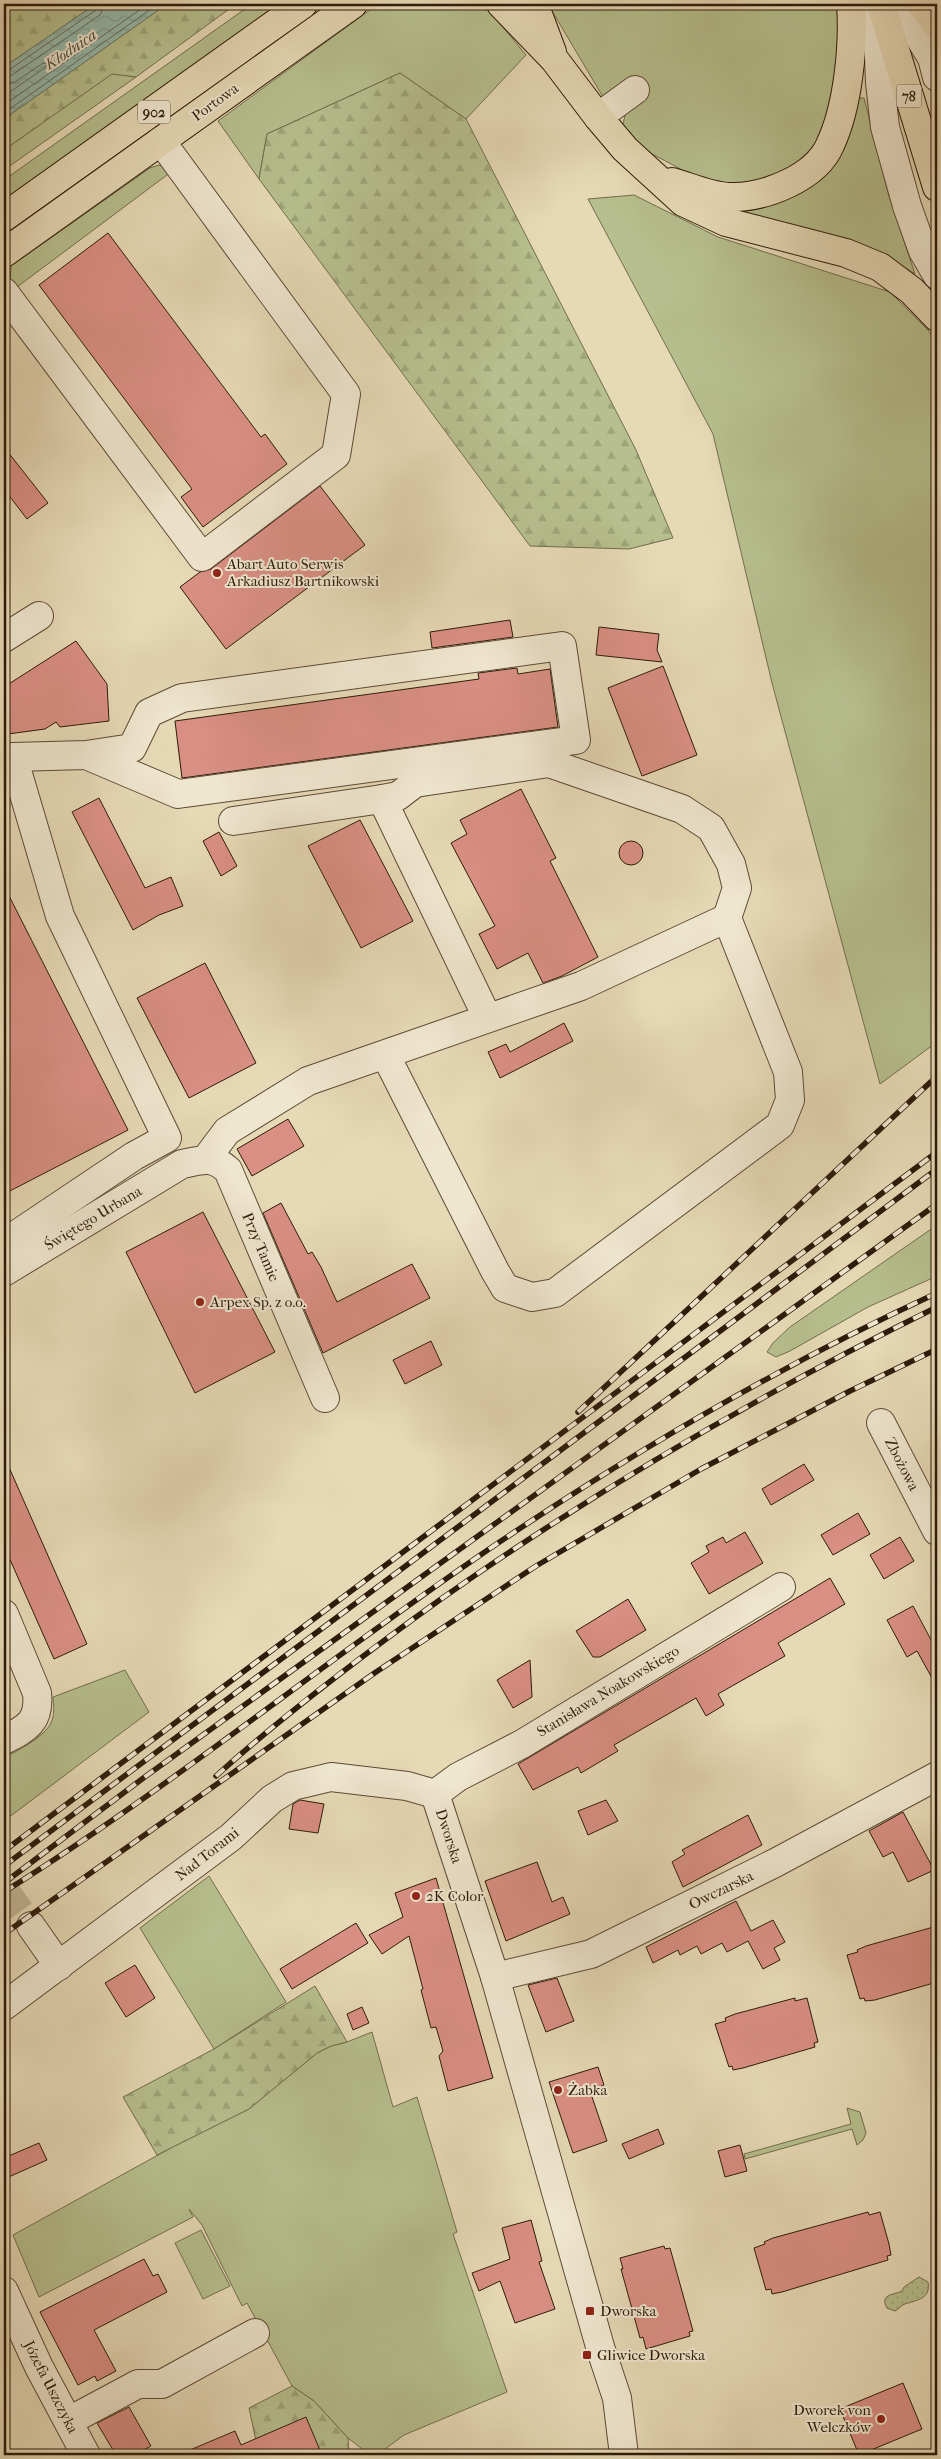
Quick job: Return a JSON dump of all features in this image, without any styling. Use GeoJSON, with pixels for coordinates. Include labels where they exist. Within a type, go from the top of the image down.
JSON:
{"type":"FeatureCollection","features":[{"type":"Feature","properties":{"kind":"main road","name":"Portowa"},"geometry":{"type":"LineString","coordinates":[[4,217],[303,4]]}},
{"type":"Feature","properties":{"kind":"main road","name":"Portowa"},"geometry":{"type":"LineString","coordinates":[[4,253],[353,4]]}},
{"type":"Feature","properties":{"kind":"main road"},"geometry":{"type":"LineString","coordinates":[[500,4],[554,58],[598,117],[625,149],[683,202],[726,222],[846,253],[880,267],[912,290],[937,317]]}},
{"type":"Feature","properties":{"kind":"main road"},"geometry":{"type":"LineString","coordinates":[[531,4],[539,17],[554,58]]}},
{"type":"Feature","properties":{"kind":"main road"},"geometry":{"type":"LineString","coordinates":[[654,176],[730,197],[787,186],[809,171],[830,147],[841,110],[848,78],[852,23],[851,4]]}},
{"type":"Feature","properties":{"kind":"main road","name":"78"},"geometry":{"type":"LineString","coordinates":[[879,4],[937,187]]}},
{"type":"Feature","properties":{"kind":"main road"},"geometry":{"type":"LineString","coordinates":[[921,4],[937,25]]}},
{"type":"Feature","properties":{"kind":"street"},"geometry":{"type":"LineString","coordinates":[[879,4],[880,83],[885,127],[904,198],[922,251],[937,275]]}},
{"type":"Feature","properties":{"kind":"street"},"geometry":{"type":"LineString","coordinates":[[899,4],[932,58],[937,77]]}},
{"type":"Feature","properties":{"kind":"street"},"geometry":{"type":"LineString","coordinates":[[598,117],[635,90]]}},
{"type":"Feature","properties":{"kind":"street"},"geometry":{"type":"LineString","coordinates":[[4,292],[202,557],[336,455],[346,394],[161,141]]}},
{"type":"Feature","properties":{"kind":"street"},"geometry":{"type":"LineString","coordinates":[[4,638],[39,616]]}},
{"type":"Feature","properties":{"kind":"street"},"geometry":{"type":"LineString","coordinates":[[4,1243],[134,1156],[167,1138],[60,916],[8,757],[86,755],[132,748],[149,713],[182,698],[562,646],[576,740],[178,794],[86,755]]}},
{"type":"Feature","properties":{"kind":"street"},"geometry":{"type":"LineString","coordinates":[[233,822],[398,796],[415,783],[549,763],[682,809],[710,828],[732,864],[737,888],[727,918],[788,1072],[790,1100],[780,1125],[555,1293],[532,1297],[505,1288],[386,1056]]}},
{"type":"Feature","properties":{"kind":"street"},"geometry":{"type":"LineString","coordinates":[[382,799],[487,1017]]}},
{"type":"Feature","properties":{"kind":"street"},"geometry":{"type":"LineString","coordinates":[[194,1162],[227,1131],[308,1081],[386,1056],[487,1017],[581,986],[727,918]]}},
{"type":"Feature","properties":{"kind":"street","name":"Przy Tamie"},"geometry":{"type":"LineString","coordinates":[[194,1162],[217,1160],[228,1170],[325,1398]]}},
{"type":"Feature","properties":{"kind":"street","name":"Świętego Urbana"},"geometry":{"type":"LineString","coordinates":[[4,1272],[194,1162]]}},
{"type":"Feature","properties":{"kind":"street","name":"Zbożowa"},"geometry":{"type":"LineString","coordinates":[[881,1423],[928,1490],[937,1532]]}},
{"type":"Feature","properties":{"kind":"street","name":"Stanisława Noakowskiego"},"geometry":{"type":"LineString","coordinates":[[435,1794],[458,1777],[522,1744],[781,1587]]}},
{"type":"Feature","properties":{"kind":"street"},"geometry":{"type":"LineString","coordinates":[[4,1614],[37,1692],[38,1706],[34,1718],[27,1728],[4,1740]]}},
{"type":"Feature","properties":{"kind":"street","name":"Owczarska"},"geometry":{"type":"LineString","coordinates":[[495,1977],[592,1954],[775,1864],[937,1776]]}},
{"type":"Feature","properties":{"kind":"street","name":"Nad Torami"},"geometry":{"type":"LineString","coordinates":[[4,2006],[231,1837],[272,1798],[292,1786],[331,1777],[407,1786],[435,1794]]}},
{"type":"Feature","properties":{"kind":"street","name":"Dworska"},"geometry":{"type":"LineString","coordinates":[[435,1794],[495,1977],[617,2398],[624,2455]]}},
{"type":"Feature","properties":{"kind":"street"},"geometry":{"type":"LineString","coordinates":[[31,1926],[59,1966]]}},
{"type":"Feature","properties":{"kind":"street","name":"Józefa Uszczyka"},"geometry":{"type":"LineString","coordinates":[[4,2291],[39,2367],[86,2455]]}},
{"type":"Feature","properties":{"kind":"street"},"geometry":{"type":"LineString","coordinates":[[69,2421],[138,2384],[162,2384],[255,2333]]}},
{"type":"Feature","properties":{"kind":"green space"},"geometry":{"type":"Polygon","coordinates":[[[4,4],[96,4],[4,67],[4,4]]]}},
{"type":"Feature","properties":{"kind":"green space"},"geometry":{"type":"Polygon","coordinates":[[[167,4],[236,4],[136,77],[112,74],[4,150],[4,119],[167,4]]]}},
{"type":"Feature","properties":{"kind":"green space"},"geometry":{"type":"Polygon","coordinates":[[[252,4],[283,4],[4,203],[4,180],[252,4]]]}},
{"type":"Feature","properties":{"kind":"green space"},"geometry":{"type":"Polygon","coordinates":[[[378,4],[484,4],[526,55],[466,119],[400,73],[267,134],[259,179],[218,121],[378,4]]]}},
{"type":"Feature","properties":{"kind":"green space"},"geometry":{"type":"Polygon","coordinates":[[[548,4],[839,4],[839,54],[829,108],[818,138],[808,152],[795,163],[772,176],[758,181],[730,184],[702,179],[688,173],[648,151],[637,144],[632,138],[623,124],[626,111],[603,97],[548,4]]]}},
{"type":"Feature","properties":{"kind":"green space"},"geometry":{"type":"Polygon","coordinates":[[[112,73],[136,77],[4,170],[4,150],[112,73]]]}},
{"type":"Feature","properties":{"kind":"green space"},"geometry":{"type":"Polygon","coordinates":[[[400,73],[466,119],[636,450],[673,538],[629,549],[530,546],[259,179],[267,134],[400,73]]]}},
{"type":"Feature","properties":{"kind":"green space"},"geometry":{"type":"Polygon","coordinates":[[[859,98],[864,98],[889,196],[915,274],[884,255],[741,216],[742,209],[768,204],[792,196],[804,190],[824,174],[833,163],[840,149],[859,98]]]}},
{"type":"Feature","properties":{"kind":"green space"},"geometry":{"type":"Polygon","coordinates":[[[159,165],[168,168],[171,172],[13,290],[10,283],[11,266],[150,168],[159,165]]]}},
{"type":"Feature","properties":{"kind":"green space"},"geometry":{"type":"Polygon","coordinates":[[[634,195],[718,237],[890,292],[928,330],[937,344],[937,1042],[880,1084],[772,683],[713,434],[588,199],[634,195]]]}},
{"type":"Feature","properties":{"kind":"green space"},"geometry":{"type":"Polygon","coordinates":[[[937,1225],[937,1276],[868,1307],[790,1351],[776,1357],[767,1352],[773,1343],[790,1327],[937,1225]]]}},
{"type":"Feature","properties":{"kind":"green space"},"geometry":{"type":"Polygon","coordinates":[[[125,1670],[149,1712],[4,1821],[4,1758],[29,1744],[46,1730],[53,1718],[53,1697],[125,1670]]]}},
{"type":"Feature","properties":{"kind":"green space"},"geometry":{"type":"Polygon","coordinates":[[[209,1876],[286,2002],[214,2049],[140,1928],[209,1876]]]}},
{"type":"Feature","properties":{"kind":"green space"},"geometry":{"type":"Polygon","coordinates":[[[315,1986],[347,2042],[331,2046],[317,2053],[249,2109],[157,2155],[123,2097],[214,2049],[315,1986]]]}},
{"type":"Feature","properties":{"kind":"green space"},"geometry":{"type":"Polygon","coordinates":[[[372,2032],[393,2107],[417,2097],[457,2232],[453,2234],[507,2392],[404,2435],[377,2455],[370,2455],[348,2438],[314,2401],[292,2386],[247,2303],[242,2306],[202,2225],[189,2209],[193,2217],[39,2297],[13,2235],[178,2144],[249,2109],[317,2053],[331,2046],[372,2032]]]}},
{"type":"Feature","properties":{"kind":"green space"},"geometry":{"type":"Polygon","coordinates":[[[847,2108],[860,2112],[866,2133],[863,2140],[857,2145],[852,2129],[745,2159],[744,2154],[851,2124],[847,2108]]]}},
{"type":"Feature","properties":{"kind":"green space"},"geometry":{"type":"Polygon","coordinates":[[[201,2230],[230,2286],[203,2299],[175,2243],[201,2230]]]}},
{"type":"Feature","properties":{"kind":"green space"},"geometry":{"type":"Polygon","coordinates":[[[919,2277],[928,2282],[927,2292],[922,2298],[904,2305],[895,2311],[887,2308],[886,2298],[902,2291],[904,2287],[919,2277]]]}},
{"type":"Feature","properties":{"kind":"green space"},"geometry":{"type":"Polygon","coordinates":[[[292,2386],[314,2401],[348,2438],[349,2455],[259,2455],[249,2408],[292,2386]]]}},
{"type":"Feature","properties":{"kind":"water","name":"Kłodnica"},"geometry":{"type":"Polygon","coordinates":[[[96,4],[167,4],[4,119],[4,67],[96,4]]]}},
{"type":"Feature","properties":{"kind":"building"},"geometry":{"type":"Polygon","coordinates":[[[108,233],[261,437],[265,434],[287,464],[203,527],[181,497],[192,489],[39,285],[108,233]]]}},
{"type":"Feature","properties":{"kind":"building"},"geometry":{"type":"Polygon","coordinates":[[[4,447],[48,503],[27,519],[4,489],[4,447]]]}},
{"type":"Feature","properties":{"kind":"building"},"geometry":{"type":"Polygon","coordinates":[[[320,486],[365,545],[226,649],[180,587],[200,572],[211,569],[320,486]]]}},
{"type":"Feature","properties":{"kind":"building"},"geometry":{"type":"Polygon","coordinates":[[[510,620],[513,637],[432,648],[430,632],[510,620]]]}},
{"type":"Feature","properties":{"kind":"building"},"geometry":{"type":"Polygon","coordinates":[[[599,627],[659,634],[657,650],[662,662],[596,655],[599,627]]]}},
{"type":"Feature","properties":{"kind":"building"},"geometry":{"type":"Polygon","coordinates":[[[76,641],[107,684],[109,721],[60,727],[56,722],[45,729],[8,734],[4,728],[4,687],[76,641]]]}},
{"type":"Feature","properties":{"kind":"building"},"geometry":{"type":"Polygon","coordinates":[[[663,666],[697,755],[642,776],[608,688],[663,666]]]}},
{"type":"Feature","properties":{"kind":"building"},"geometry":{"type":"Polygon","coordinates":[[[517,668],[518,674],[550,669],[558,727],[182,778],[175,721],[479,679],[478,673],[517,668]]]}},
{"type":"Feature","properties":{"kind":"building"},"geometry":{"type":"Polygon","coordinates":[[[521,789],[556,858],[550,861],[598,957],[562,976],[543,983],[528,953],[497,969],[479,934],[495,926],[451,843],[467,834],[460,820],[521,789]]]}},
{"type":"Feature","properties":{"kind":"building"},"geometry":{"type":"Polygon","coordinates":[[[99,798],[145,888],[171,877],[183,906],[159,915],[133,930],[72,812],[99,798]]]}},
{"type":"Feature","properties":{"kind":"building"},"geometry":{"type":"Polygon","coordinates":[[[360,820],[413,921],[361,948],[308,846],[360,820]]]}},
{"type":"Feature","properties":{"kind":"building"},"geometry":{"type":"Polygon","coordinates":[[[219,832],[237,866],[221,876],[203,841],[219,832]]]}},
{"type":"Feature","properties":{"kind":"building"},"geometry":{"type":"Polygon","coordinates":[[[631,841],[640,844],[643,853],[640,862],[631,865],[622,862],[619,853],[622,844],[631,841]]]}},
{"type":"Feature","properties":{"kind":"building"},"geometry":{"type":"Polygon","coordinates":[[[4,886],[128,1130],[4,1194],[4,886]]]}},
{"type":"Feature","properties":{"kind":"building"},"geometry":{"type":"Polygon","coordinates":[[[205,963],[256,1063],[189,1098],[137,998],[205,963]]]}},
{"type":"Feature","properties":{"kind":"building"},"geometry":{"type":"Polygon","coordinates":[[[564,1023],[573,1041],[500,1078],[488,1052],[506,1044],[510,1052],[564,1023]]]}},
{"type":"Feature","properties":{"kind":"building"},"geometry":{"type":"Polygon","coordinates":[[[288,1119],[304,1146],[252,1176],[237,1149],[288,1119]]]}},
{"type":"Feature","properties":{"kind":"building"},"geometry":{"type":"Polygon","coordinates":[[[281,1203],[308,1254],[312,1252],[321,1267],[337,1302],[412,1264],[430,1298],[323,1353],[263,1213],[281,1203]]]}},
{"type":"Feature","properties":{"kind":"building","name":"Arpex Sp. z o.o."},"geometry":{"type":"Polygon","coordinates":[[[203,1212],[275,1352],[195,1393],[126,1252],[203,1212]]]}},
{"type":"Feature","properties":{"kind":"building"},"geometry":{"type":"Polygon","coordinates":[[[431,1341],[442,1365],[405,1384],[393,1360],[431,1341]]]}},
{"type":"Feature","properties":{"kind":"building"},"geometry":{"type":"Polygon","coordinates":[[[4,1456],[87,1644],[54,1659],[4,1546],[4,1456]]]}},
{"type":"Feature","properties":{"kind":"building"},"geometry":{"type":"Polygon","coordinates":[[[804,1464],[814,1480],[771,1505],[762,1489],[804,1464]]]}},
{"type":"Feature","properties":{"kind":"building"},"geometry":{"type":"Polygon","coordinates":[[[858,1513],[870,1534],[833,1555],[821,1535],[858,1513]]]}},
{"type":"Feature","properties":{"kind":"building"},"geometry":{"type":"Polygon","coordinates":[[[745,1532],[763,1563],[709,1594],[691,1563],[709,1552],[706,1546],[723,1537],[726,1543],[745,1532]]]}},
{"type":"Feature","properties":{"kind":"building"},"geometry":{"type":"Polygon","coordinates":[[[900,1537],[914,1561],[884,1579],[870,1555],[900,1537]]]}},
{"type":"Feature","properties":{"kind":"building"},"geometry":{"type":"Polygon","coordinates":[[[830,1578],[845,1604],[778,1643],[785,1656],[718,1694],[724,1705],[706,1716],[696,1698],[614,1745],[618,1751],[581,1773],[578,1767],[533,1790],[518,1764],[830,1578]]]}},
{"type":"Feature","properties":{"kind":"building"},"geometry":{"type":"Polygon","coordinates":[[[628,1599],[646,1630],[600,1657],[593,1657],[576,1631],[628,1599]]]}},
{"type":"Feature","properties":{"kind":"building"},"geometry":{"type":"Polygon","coordinates":[[[913,1606],[937,1651],[937,1687],[917,1651],[907,1657],[887,1620],[913,1606]]]}},
{"type":"Feature","properties":{"kind":"building"},"geometry":{"type":"Polygon","coordinates":[[[530,1660],[532,1697],[513,1708],[497,1680],[530,1660]]]}},
{"type":"Feature","properties":{"kind":"building"},"geometry":{"type":"Polygon","coordinates":[[[300,1800],[324,1804],[318,1833],[289,1829],[293,1804],[300,1800]]]}},
{"type":"Feature","properties":{"kind":"building"},"geometry":{"type":"Polygon","coordinates":[[[606,1800],[618,1821],[588,1835],[578,1811],[606,1800]]]}},
{"type":"Feature","properties":{"kind":"building"},"geometry":{"type":"Polygon","coordinates":[[[903,1812],[934,1870],[908,1882],[893,1852],[883,1857],[869,1831],[903,1812]]]}},
{"type":"Feature","properties":{"kind":"building"},"geometry":{"type":"Polygon","coordinates":[[[748,1815],[762,1845],[683,1887],[672,1862],[685,1854],[682,1850],[748,1815]]]}},
{"type":"Feature","properties":{"kind":"building"},"geometry":{"type":"Polygon","coordinates":[[[537,1862],[552,1902],[563,1897],[570,1914],[506,1941],[485,1881],[537,1862]]]}},
{"type":"Feature","properties":{"kind":"building"},"geometry":{"type":"Polygon","coordinates":[[[436,1878],[493,2078],[448,2091],[439,2056],[443,2051],[436,2027],[431,2028],[409,1936],[382,1954],[369,1935],[403,1917],[395,1893],[436,1878]]]}},
{"type":"Feature","properties":{"kind":"building"},"geometry":{"type":"Polygon","coordinates":[[[736,1901],[751,1931],[773,1920],[785,1942],[774,1948],[780,1960],[763,1969],[748,1941],[727,1952],[722,1943],[701,1954],[697,1946],[680,1955],[678,1950],[653,1963],[646,1947],[736,1901]]]}},
{"type":"Feature","properties":{"kind":"building"},"geometry":{"type":"Polygon","coordinates":[[[356,1923],[368,1943],[292,1989],[280,1969],[356,1923]]]}},
{"type":"Feature","properties":{"kind":"building"},"geometry":{"type":"Polygon","coordinates":[[[937,1926],[937,1982],[875,2000],[865,2001],[864,1998],[860,1999],[847,1955],[858,1952],[857,1950],[866,1946],[937,1926]]]}},
{"type":"Feature","properties":{"kind":"building"},"geometry":{"type":"Polygon","coordinates":[[[135,1965],[155,1998],[126,2017],[105,1983],[135,1965]]]}},
{"type":"Feature","properties":{"kind":"building"},"geometry":{"type":"Polygon","coordinates":[[[557,1978],[574,2021],[546,2032],[528,1985],[557,1978]]]}},
{"type":"Feature","properties":{"kind":"building"},"geometry":{"type":"Polygon","coordinates":[[[795,1998],[795,2001],[807,1998],[818,2042],[814,2043],[815,2047],[743,2068],[733,2070],[732,2066],[729,2067],[715,2024],[726,2021],[725,2018],[735,2014],[795,1998]]]}},
{"type":"Feature","properties":{"kind":"building"},"geometry":{"type":"Polygon","coordinates":[[[362,2007],[369,2023],[353,2030],[347,2014],[362,2007]]]}},
{"type":"Feature","properties":{"kind":"building"},"geometry":{"type":"Polygon","coordinates":[[[598,2067],[604,2085],[590,2091],[607,2141],[573,2153],[549,2082],[598,2067]]]}},
{"type":"Feature","properties":{"kind":"building"},"geometry":{"type":"Polygon","coordinates":[[[658,2129],[664,2144],[629,2159],[622,2144],[658,2129]]]}},
{"type":"Feature","properties":{"kind":"building"},"geometry":{"type":"Polygon","coordinates":[[[39,2143],[47,2160],[4,2179],[4,2158],[39,2143]]]}},
{"type":"Feature","properties":{"kind":"building"},"geometry":{"type":"Polygon","coordinates":[[[740,2145],[747,2171],[725,2177],[718,2151],[740,2145]]]}},
{"type":"Feature","properties":{"kind":"building"},"geometry":{"type":"Polygon","coordinates":[[[868,2212],[869,2215],[880,2212],[891,2255],[887,2256],[888,2260],[782,2292],[772,2294],[771,2289],[766,2290],[754,2248],[765,2244],[764,2242],[773,2238],[868,2212]]]}},
{"type":"Feature","properties":{"kind":"building"},"geometry":{"type":"Polygon","coordinates":[[[531,2220],[542,2261],[539,2262],[555,2309],[515,2323],[500,2281],[479,2291],[472,2273],[510,2259],[502,2228],[531,2220]]]}},
{"type":"Feature","properties":{"kind":"building"},"geometry":{"type":"Polygon","coordinates":[[[664,2246],[665,2249],[670,2248],[693,2331],[689,2332],[690,2336],[646,2349],[643,2337],[640,2338],[621,2269],[623,2269],[620,2258],[664,2246]]]}},
{"type":"Feature","properties":{"kind":"building"},"geometry":{"type":"Polygon","coordinates":[[[144,2259],[153,2276],[158,2274],[167,2292],[94,2330],[116,2371],[97,2381],[95,2376],[78,2385],[40,2312],[144,2259]]]}},
{"type":"Feature","properties":{"kind":"building","name":"Dworek von Welczków"},"geometry":{"type":"Polygon","coordinates":[[[903,2383],[922,2429],[859,2455],[840,2409],[903,2383]]]}},
{"type":"Feature","properties":{"kind":"building"},"geometry":{"type":"Polygon","coordinates":[[[129,2407],[151,2446],[135,2455],[116,2455],[97,2423],[129,2407]]]}},
{"type":"Feature","properties":{"kind":"building"},"geometry":{"type":"Polygon","coordinates":[[[306,2417],[322,2455],[178,2455],[235,2431],[241,2445],[306,2417]]]}},
{"type":"Feature","properties":{"kind":"tunnel"},"geometry":{"type":"LineString","coordinates":[[4,1889],[31,1926]]}},
{"type":"Feature","properties":{"kind":"railway"},"geometry":{"type":"LineString","coordinates":[[578,1412],[937,1076]]}},
{"type":"Feature","properties":{"kind":"railway"},"geometry":{"type":"LineString","coordinates":[[4,1851],[937,1152]]}},
{"type":"Feature","properties":{"kind":"railway"},"geometry":{"type":"LineString","coordinates":[[4,1866],[937,1169]]}},
{"type":"Feature","properties":{"kind":"railway"},"geometry":{"type":"LineString","coordinates":[[4,1883],[142,1779],[937,1204]]}},
{"type":"Feature","properties":{"kind":"railway"},"geometry":{"type":"LineString","coordinates":[[4,1892],[68,1851],[131,1807],[438,1584],[553,1507],[714,1408],[824,1348],[937,1293]]}},
{"type":"Feature","properties":{"kind":"railway"},"geometry":{"type":"LineString","coordinates":[[216,1776],[326,1684],[441,1599],[501,1558],[683,1443],[872,1339],[937,1307]]}},
{"type":"Feature","properties":{"kind":"railway"},"geometry":{"type":"LineString","coordinates":[[4,1934],[376,1672],[536,1566],[701,1469],[850,1391],[937,1349]]}},
{"type":"Feature","properties":{"kind":"place","name":"Abart Auto Serwis Arkadiusz Bartnikowski"},"geometry":{"type":"Point","coordinates":[217,573]}},
{"type":"Feature","properties":{"kind":"place","name":"Arpex Sp. z o.o."},"geometry":{"type":"Point","coordinates":[200,1302]}},
{"type":"Feature","properties":{"kind":"place","name":"2K Color"},"geometry":{"type":"Point","coordinates":[416,1896]}},
{"type":"Feature","properties":{"kind":"place","name":"Żabka"},"geometry":{"type":"Point","coordinates":[558,2090]}},
{"type":"Feature","properties":{"kind":"place","name":"Dworska"},"geometry":{"type":"Point","coordinates":[590,2311]}},
{"type":"Feature","properties":{"kind":"place","name":"Gliwice Dworska"},"geometry":{"type":"Point","coordinates":[587,2355]}},
{"type":"Feature","properties":{"kind":"place","name":"Dworek von Welczków"},"geometry":{"type":"Point","coordinates":[881,2419]}}]}
